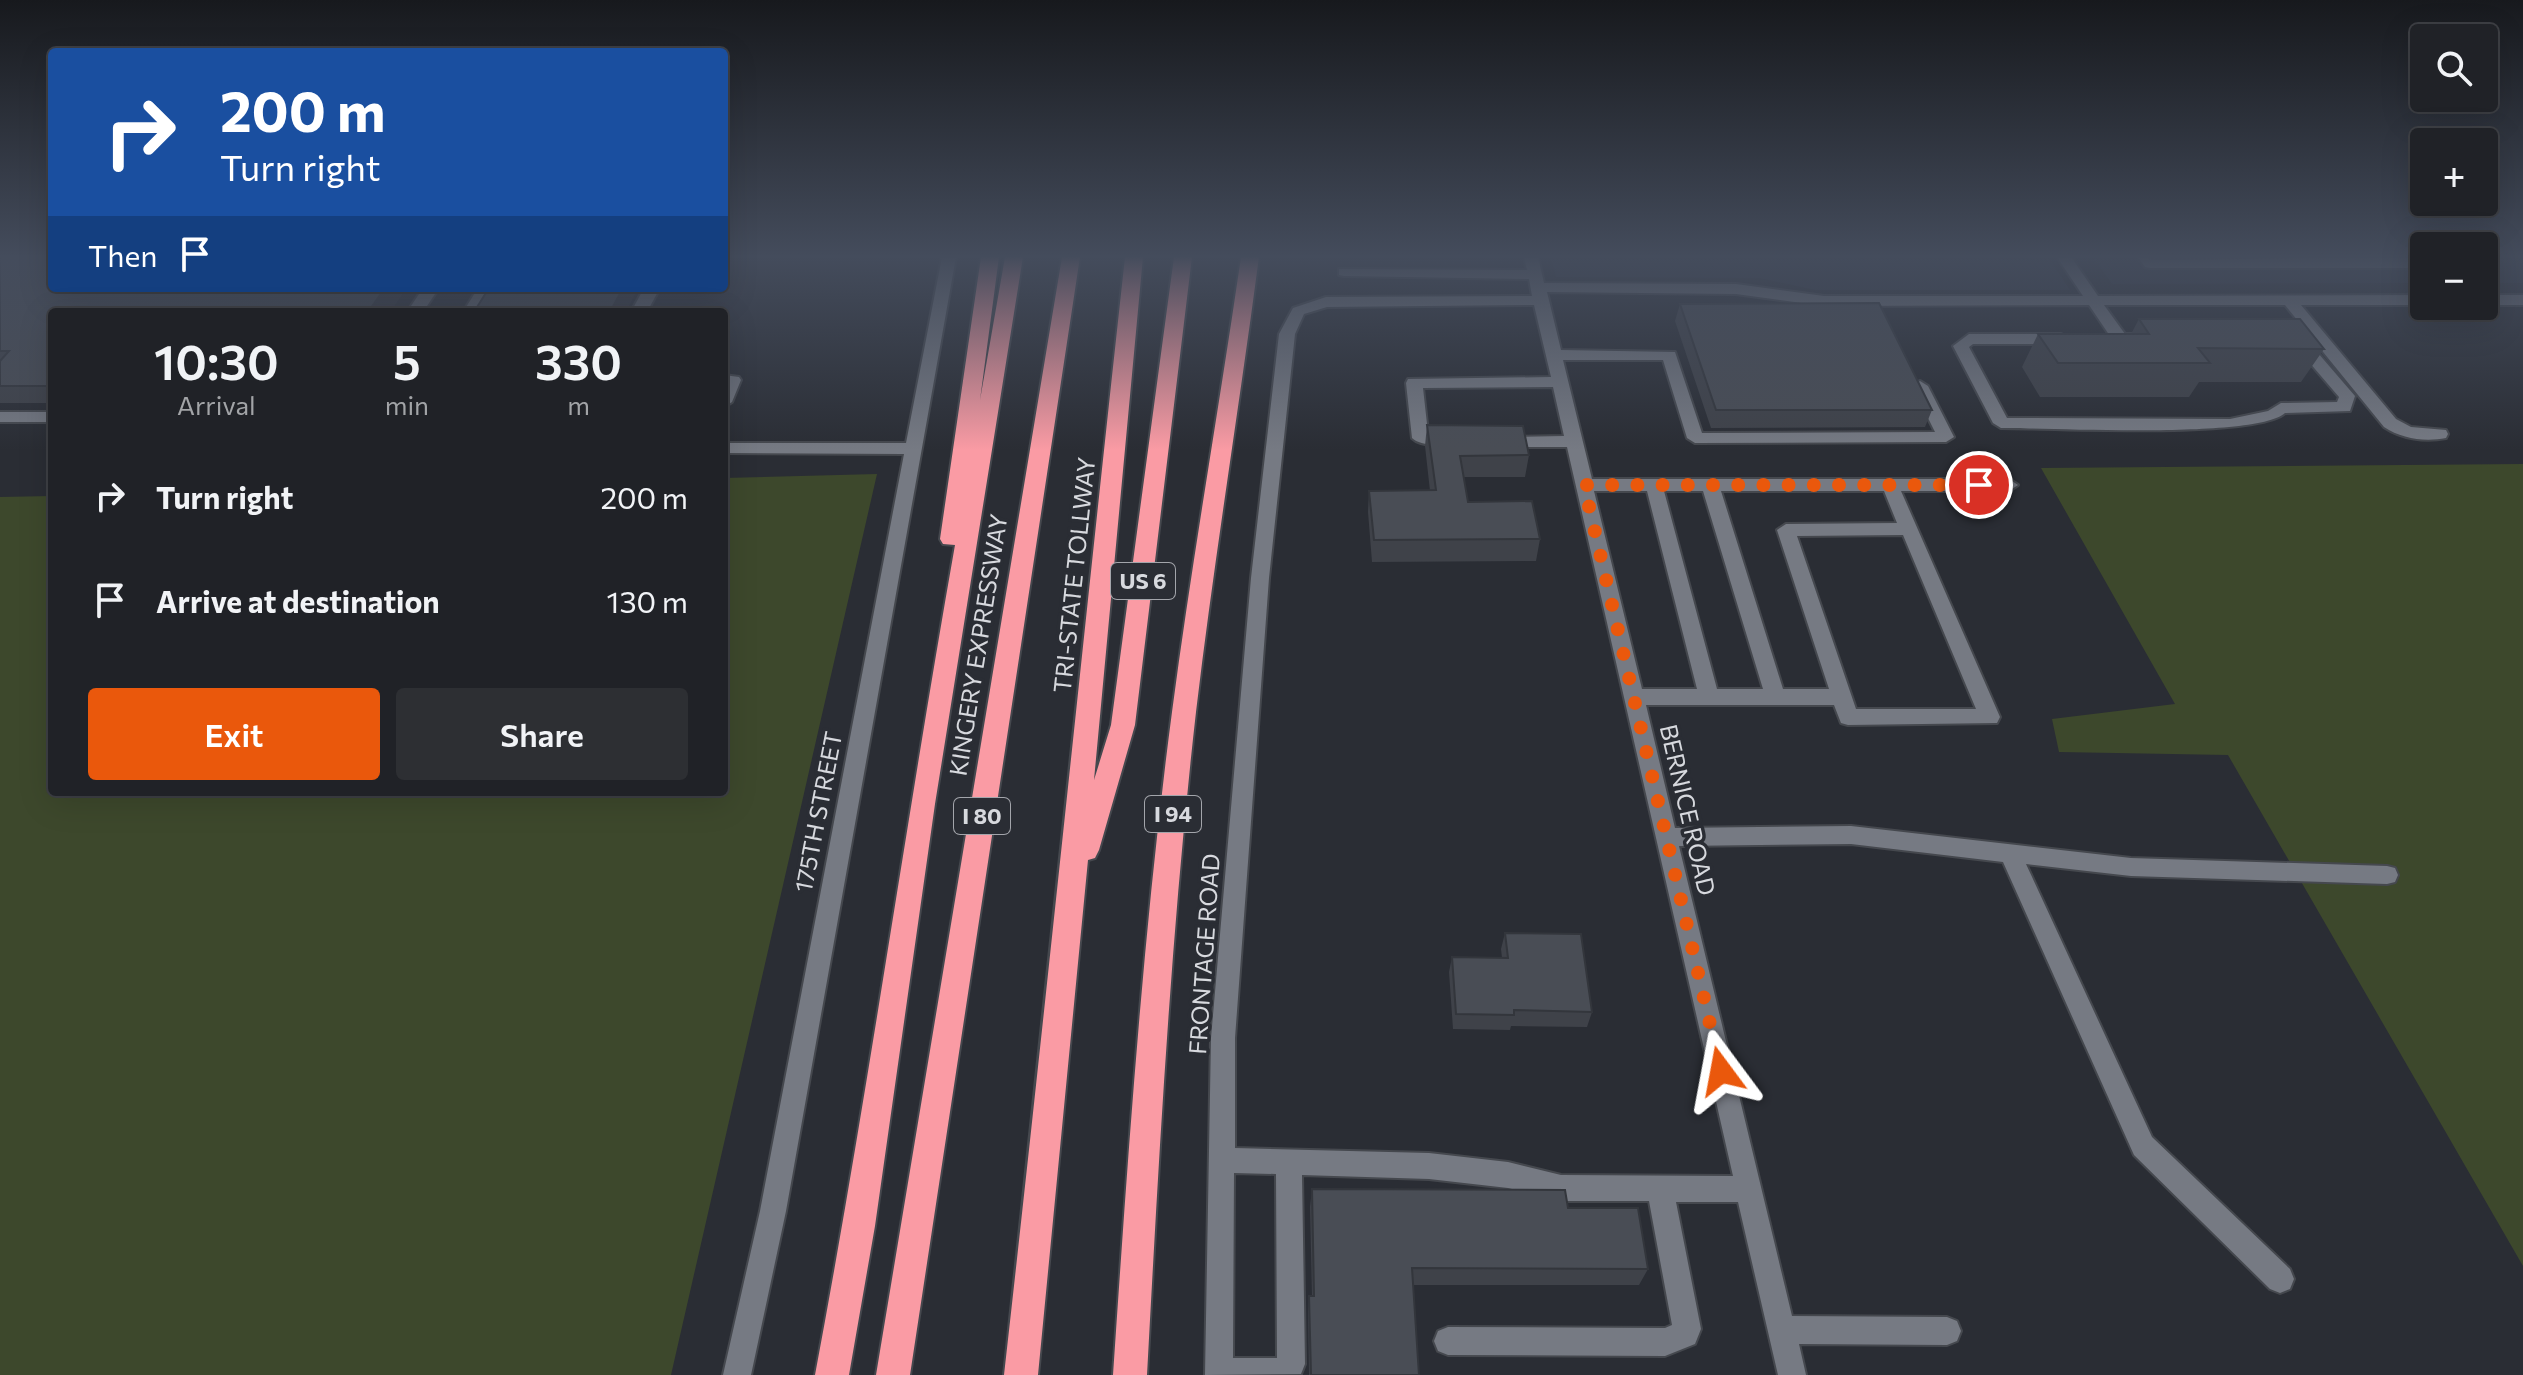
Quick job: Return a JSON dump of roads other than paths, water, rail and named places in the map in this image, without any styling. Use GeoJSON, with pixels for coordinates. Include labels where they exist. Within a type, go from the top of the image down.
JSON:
{"type":"FeatureCollection","features":[{"type":"Feature","properties":{"kind":"highway"},"geometry":{"type":"LineString","coordinates":[[922,804],[928,686],[981,321]]}},
{"type":"Feature","properties":{"kind":"highway"},"geometry":{"type":"LineString","coordinates":[[832,1375],[859,1226],[922,804],[1003,321]]}},
{"type":"Feature","properties":{"kind":"highway","name":"KINGERY EXPRESSWAY"},"geometry":{"type":"LineString","coordinates":[[893,1375],[1061,321]]}},
{"type":"Feature","properties":{"kind":"highway","name":"TRI-STATE TOLLWAY"},"geometry":{"type":"LineString","coordinates":[[1072,898],[1087,710],[1127,321]]}},
{"type":"Feature","properties":{"kind":"highway","name":"US 6"},"geometry":{"type":"LineString","coordinates":[[1072,898],[1123,725],[1175,321]]}},
{"type":"Feature","properties":{"kind":"highway","name":"I 94"},"geometry":{"type":"LineString","coordinates":[[1130,1375],[1148,1104],[1172,824],[1203,573],[1240,321]]}},
{"type":"Feature","properties":{"kind":"highway"},"geometry":{"type":"LineString","coordinates":[[1021,1375],[1072,898]]}},
{"type":"Feature","properties":{"kind":"street","name":"175TH STREET"},"geometry":{"type":"LineString","coordinates":[[737,1375],[773,1211],[937,321]]}},
{"type":"Feature","properties":{"kind":"street","name":"FRONTAGE ROAD"},"geometry":{"type":"LineString","coordinates":[[1219,1374],[1223,1038],[1260,578],[1287,334],[1292,321]]}},
{"type":"Feature","properties":{"kind":"street","name":"BERNICE ROAD"},"geometry":{"type":"LineString","coordinates":[[1546,321],[1792,1375]]}},
{"type":"Feature","properties":{"kind":"street"},"geometry":{"type":"LineString","coordinates":[[2104,321],[2112,339],[2164,339]]}},
{"type":"Feature","properties":{"kind":"street"},"geometry":{"type":"LineString","coordinates":[[2306,321],[2390,423],[2412,434],[2440,434]]}},
{"type":"Feature","properties":{"kind":"street"},"geometry":{"type":"LineString","coordinates":[[2074,339],[1969,339],[1961,346],[2001,423],[2230,424],[2273,415],[2281,408],[2344,407],[2347,396],[2296,338],[2282,338]]}},
{"type":"Feature","properties":{"kind":"street"},"geometry":{"type":"LineString","coordinates":[[1554,355],[1669,355],[1695,438],[1946,437],[1913,373]]}},
{"type":"Feature","properties":{"kind":"street"},"geometry":{"type":"LineString","coordinates":[[1560,382],[1414,383],[1420,438],[1574,441]]}},
{"type":"Feature","properties":{"kind":"street"},"geometry":{"type":"LineString","coordinates":[[0,417],[48,417]]}},
{"type":"Feature","properties":{"kind":"street"},"geometry":{"type":"LineString","coordinates":[[728,448],[913,449]]}},
{"type":"Feature","properties":{"kind":"street"},"geometry":{"type":"LineString","coordinates":[[1584,485],[2009,485]]}},
{"type":"Feature","properties":{"kind":"street"},"geometry":{"type":"LineString","coordinates":[[1654,485],[1709,697]]}},
{"type":"Feature","properties":{"kind":"street"},"geometry":{"type":"LineString","coordinates":[[1710,485],[1775,697]]}},
{"type":"Feature","properties":{"kind":"street"},"geometry":{"type":"LineString","coordinates":[[1890,485],[1909,529],[1990,717],[1848,717],[1786,530],[1909,529]]}},
{"type":"Feature","properties":{"kind":"street"},"geometry":{"type":"LineString","coordinates":[[1634,697],[1842,697]]}},
{"type":"Feature","properties":{"kind":"street"},"geometry":{"type":"LineString","coordinates":[[1666,837],[1851,835],[2131,867],[2387,875]]}},
{"type":"Feature","properties":{"kind":"street"},"geometry":{"type":"LineString","coordinates":[[2010,853],[2143,1146],[2280,1279]]}},
{"type":"Feature","properties":{"kind":"street"},"geometry":{"type":"LineString","coordinates":[[1221,1160],[1429,1166],[1508,1175],[1561,1188],[1749,1189]]}},
{"type":"Feature","properties":{"kind":"street"},"geometry":{"type":"LineString","coordinates":[[1219,1374],[1282,1372],[1291,1364],[1289,1162]]}},
{"type":"Feature","properties":{"kind":"street"},"geometry":{"type":"LineString","coordinates":[[1448,1341],[1665,1342],[1685,1334],[1687,1329],[1660,1189]]}},
{"type":"Feature","properties":{"kind":"street"},"geometry":{"type":"LineString","coordinates":[[1782,1330],[1947,1331]]}}]}
